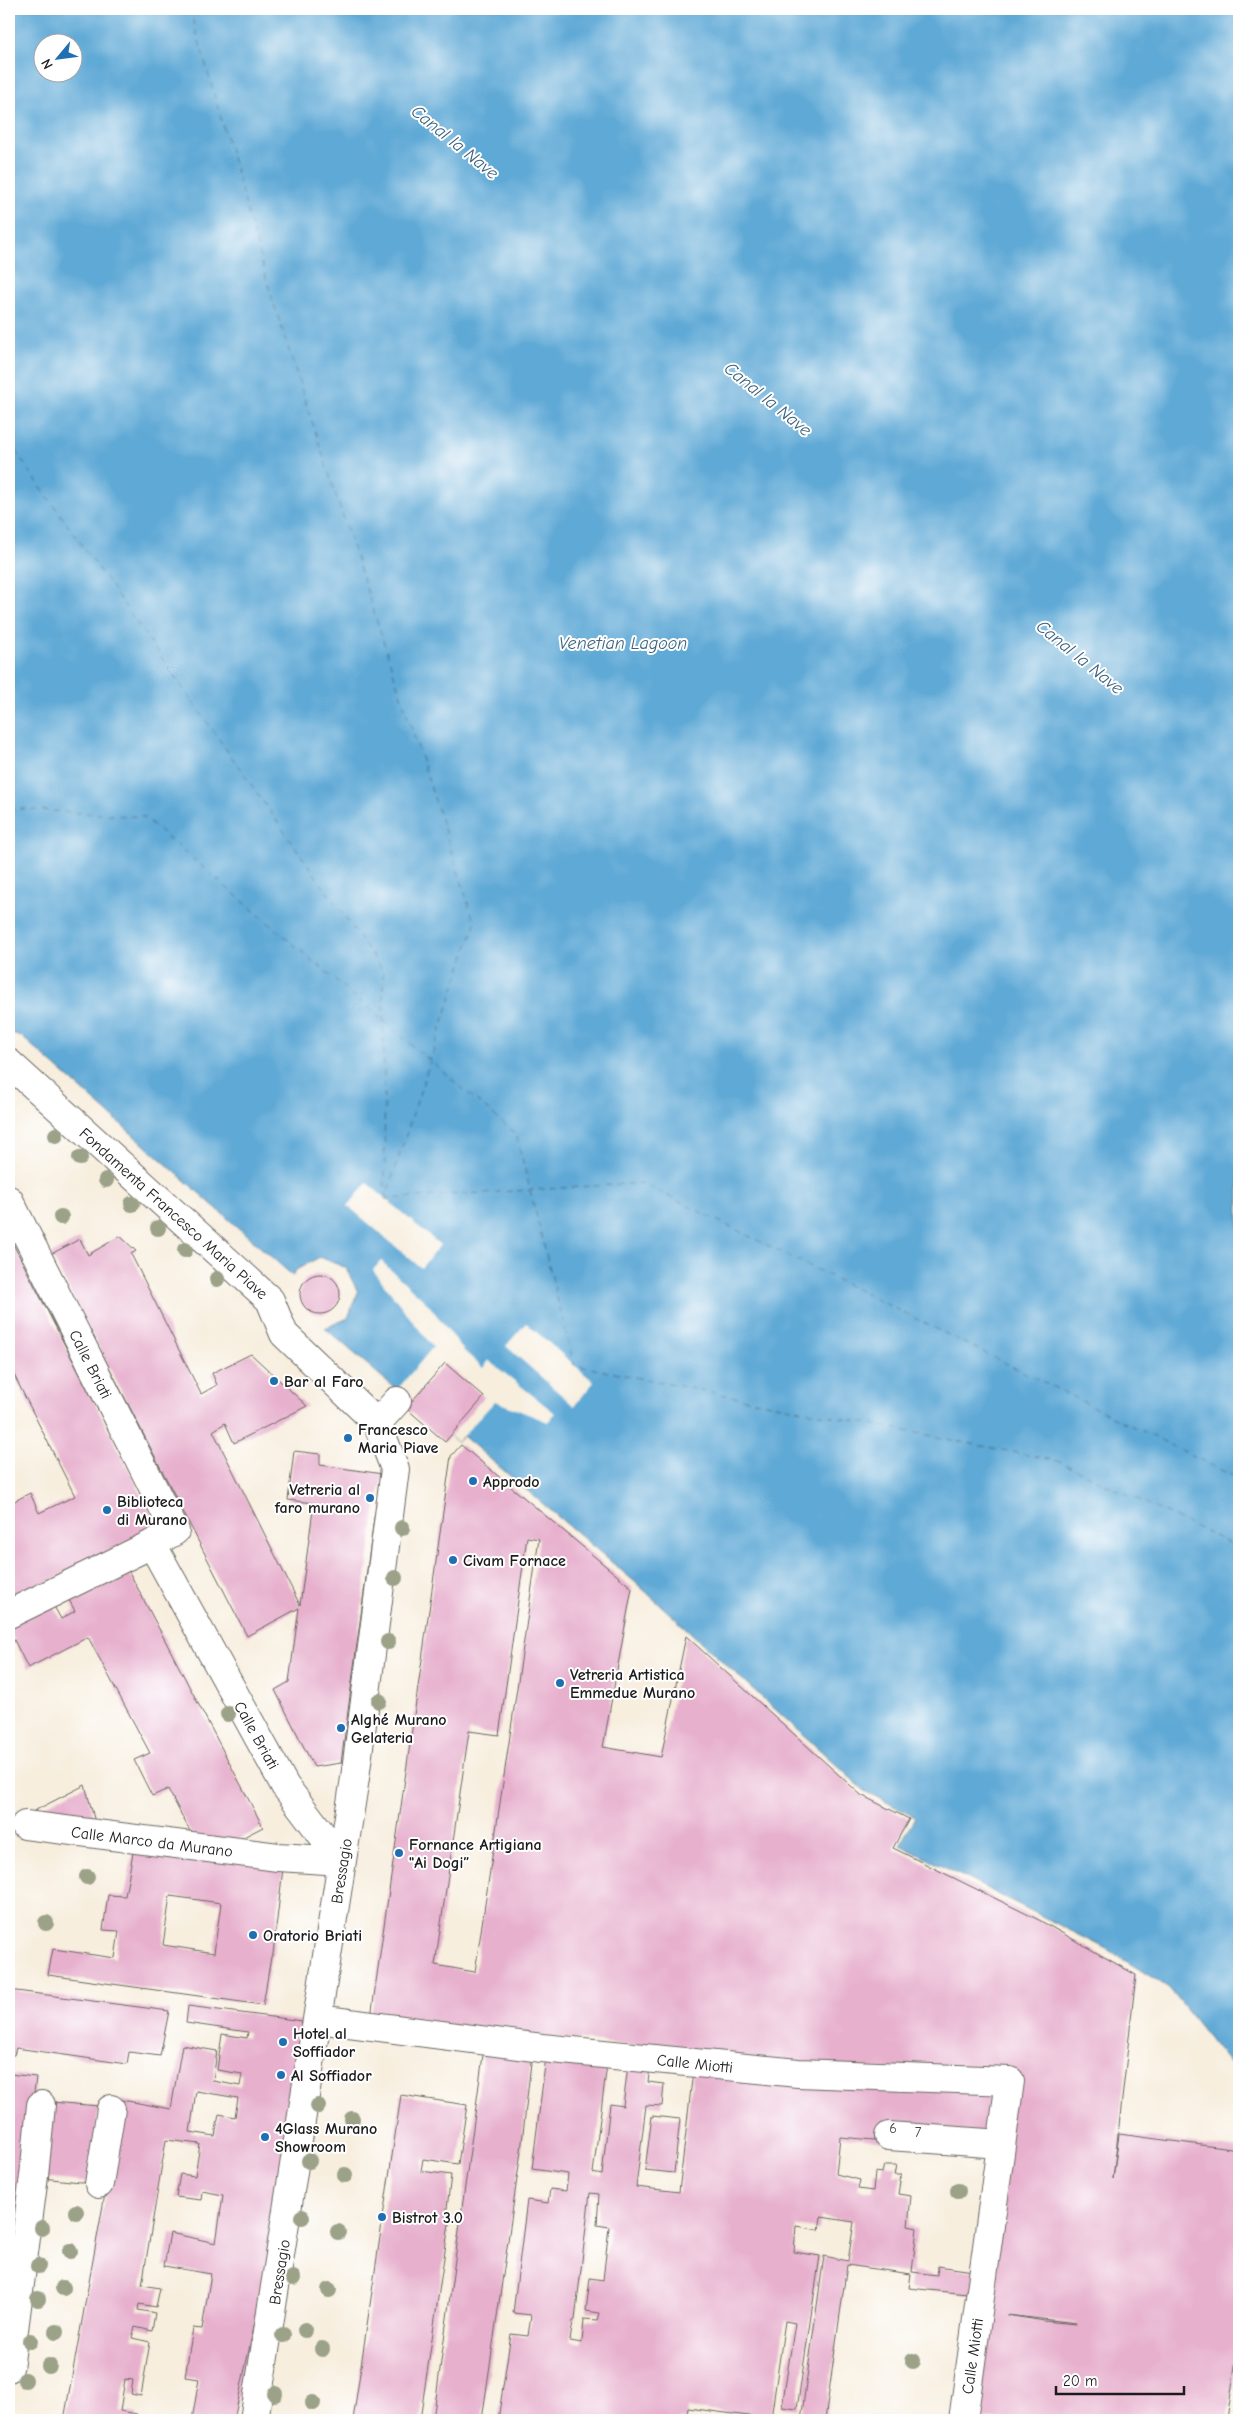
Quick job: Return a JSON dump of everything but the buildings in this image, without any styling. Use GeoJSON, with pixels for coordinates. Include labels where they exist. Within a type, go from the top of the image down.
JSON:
{"type":"FeatureCollection","features":[{"type":"Feature","properties":{"kind":"street","name":"Fondamenta Francesco Maria Piave"},"geometry":{"type":"LineString","coordinates":[[9,1063],[270,1300],[284,1334],[377,1423],[395,1469]]}},
{"type":"Feature","properties":{"kind":"street","name":"Calle Briati"},"geometry":{"type":"LineString","coordinates":[[9,1200],[175,1531],[9,1614]]}},
{"type":"Feature","properties":{"kind":"street"},"geometry":{"type":"LineString","coordinates":[[377,1423],[397,1400]]}},
{"type":"Feature","properties":{"kind":"street","name":"Bressagio"},"geometry":{"type":"LineString","coordinates":[[254,2420],[342,1862],[395,1469]]}},
{"type":"Feature","properties":{"kind":"street","name":"Calle Briati"},"geometry":{"type":"LineString","coordinates":[[152,1544],[285,1786],[342,1862]]}},
{"type":"Feature","properties":{"kind":"street","name":"Calle Marco da Murano"},"geometry":{"type":"LineString","coordinates":[[25,1825],[278,1857],[342,1862]]}},
{"type":"Feature","properties":{"kind":"street","name":"Calle Miotti"},"geometry":{"type":"LineString","coordinates":[[318,2019],[542,2048],[798,2074],[1010,2081],[963,2420]]}},
{"type":"Feature","properties":{"kind":"street"},"geometry":{"type":"LineString","coordinates":[[9,2368],[34,2176],[40,2105]]}},
{"type":"Feature","properties":{"kind":"street"},"geometry":{"type":"LineString","coordinates":[[99,2184],[111,2108]]}},
{"type":"Feature","properties":{"kind":"street"},"geometry":{"type":"LineString","coordinates":[[889,2136],[1001,2144]]}},
{"type":"Feature","properties":{"kind":"water","name":"Venetian Lagoon"},"geometry":{"type":"Polygon","coordinates":[[[9,9],[1239,9],[1239,2076],[1169,1988],[1105,1948],[900,1845],[915,1817],[865,1791],[635,1582],[463,1436],[457,1442],[325,1328],[348,1318],[358,1292],[346,1268],[320,1257],[296,1270],[293,1276],[21,1036],[9,1032],[9,9]]]}},
{"type":"Feature","properties":{"kind":"pier"},"geometry":{"type":"Polygon","coordinates":[[[367,1183],[440,1245],[421,1268],[348,1206],[367,1183]]]}},
{"type":"Feature","properties":{"kind":"pier"},"geometry":{"type":"Polygon","coordinates":[[[381,1261],[428,1304],[464,1351],[483,1368],[488,1360],[555,1413],[548,1422],[495,1401],[457,1442],[396,1391],[433,1347],[373,1270],[381,1261]]]}},
{"type":"Feature","properties":{"kind":"pier"},"geometry":{"type":"Polygon","coordinates":[[[526,1323],[594,1382],[574,1406],[506,1346],[526,1323]]]}},
{"type":"Feature","properties":{"kind":"ferry route"},"geometry":{"type":"LineString","coordinates":[[190,9],[271,295],[475,924],[385,1199]]}},
{"type":"Feature","properties":{"kind":"ferry route"},"geometry":{"type":"LineString","coordinates":[[9,442],[383,971],[385,1195]]}},
{"type":"Feature","properties":{"kind":"ferry route"},"geometry":{"type":"LineString","coordinates":[[9,808],[144,817],[516,1134],[574,1365],[1058,1461],[1239,1548]]}},
{"type":"Feature","properties":{"kind":"ferry route"},"geometry":{"type":"LineString","coordinates":[[385,1199],[642,1183],[1239,1479]]}},
{"type":"Feature","properties":{"kind":"place","name":"Bar al Faro"},"geometry":{"type":"Point","coordinates":[274,1381]}},
{"type":"Feature","properties":{"kind":"place","name":"Francesco Maria Piave"},"geometry":{"type":"Point","coordinates":[348,1438]}},
{"type":"Feature","properties":{"kind":"place","name":"Approdo"},"geometry":{"type":"Point","coordinates":[473,1481]}},
{"type":"Feature","properties":{"kind":"place","name":"Vetreria al faro murano"},"geometry":{"type":"Point","coordinates":[370,1498]}},
{"type":"Feature","properties":{"kind":"place","name":"Biblioteca di Murano"},"geometry":{"type":"Point","coordinates":[107,1510]}},
{"type":"Feature","properties":{"kind":"place","name":"Civam Fornace"},"geometry":{"type":"Point","coordinates":[453,1560]}},
{"type":"Feature","properties":{"kind":"place","name":"Vetreria Artistica Emmedue Murano"},"geometry":{"type":"Point","coordinates":[560,1683]}},
{"type":"Feature","properties":{"kind":"place","name":"Alghé Murano Gelateria"},"geometry":{"type":"Point","coordinates":[341,1728]}},
{"type":"Feature","properties":{"kind":"place","name":"Fornance Artigiana \"Ai Dogi”"},"geometry":{"type":"Point","coordinates":[399,1853]}},
{"type":"Feature","properties":{"kind":"place","name":"Oratorio Briati"},"geometry":{"type":"Point","coordinates":[253,1935]}},
{"type":"Feature","properties":{"kind":"place","name":"Hotel al Soffiador"},"geometry":{"type":"Point","coordinates":[283,2042]}},
{"type":"Feature","properties":{"kind":"place","name":"Al Soffiador"},"geometry":{"type":"Point","coordinates":[281,2075]}},
{"type":"Feature","properties":{"kind":"place","name":"4Glass Murano Showroom"},"geometry":{"type":"Point","coordinates":[265,2137]}},
{"type":"Feature","properties":{"kind":"place","name":"Bistrot 3.0"},"geometry":{"type":"Point","coordinates":[382,2217]}},
{"type":"Feature","properties":{"kind":"water label","name":"Canal la Nave"},"geometry":{"type":"Point","coordinates":[455,142]}},
{"type":"Feature","properties":{"kind":"water label","name":"Canal la Nave"},"geometry":{"type":"Point","coordinates":[768,399]}},
{"type":"Feature","properties":{"kind":"water label","name":"Canal la Nave"},"geometry":{"type":"Point","coordinates":[1080,657]}}]}
